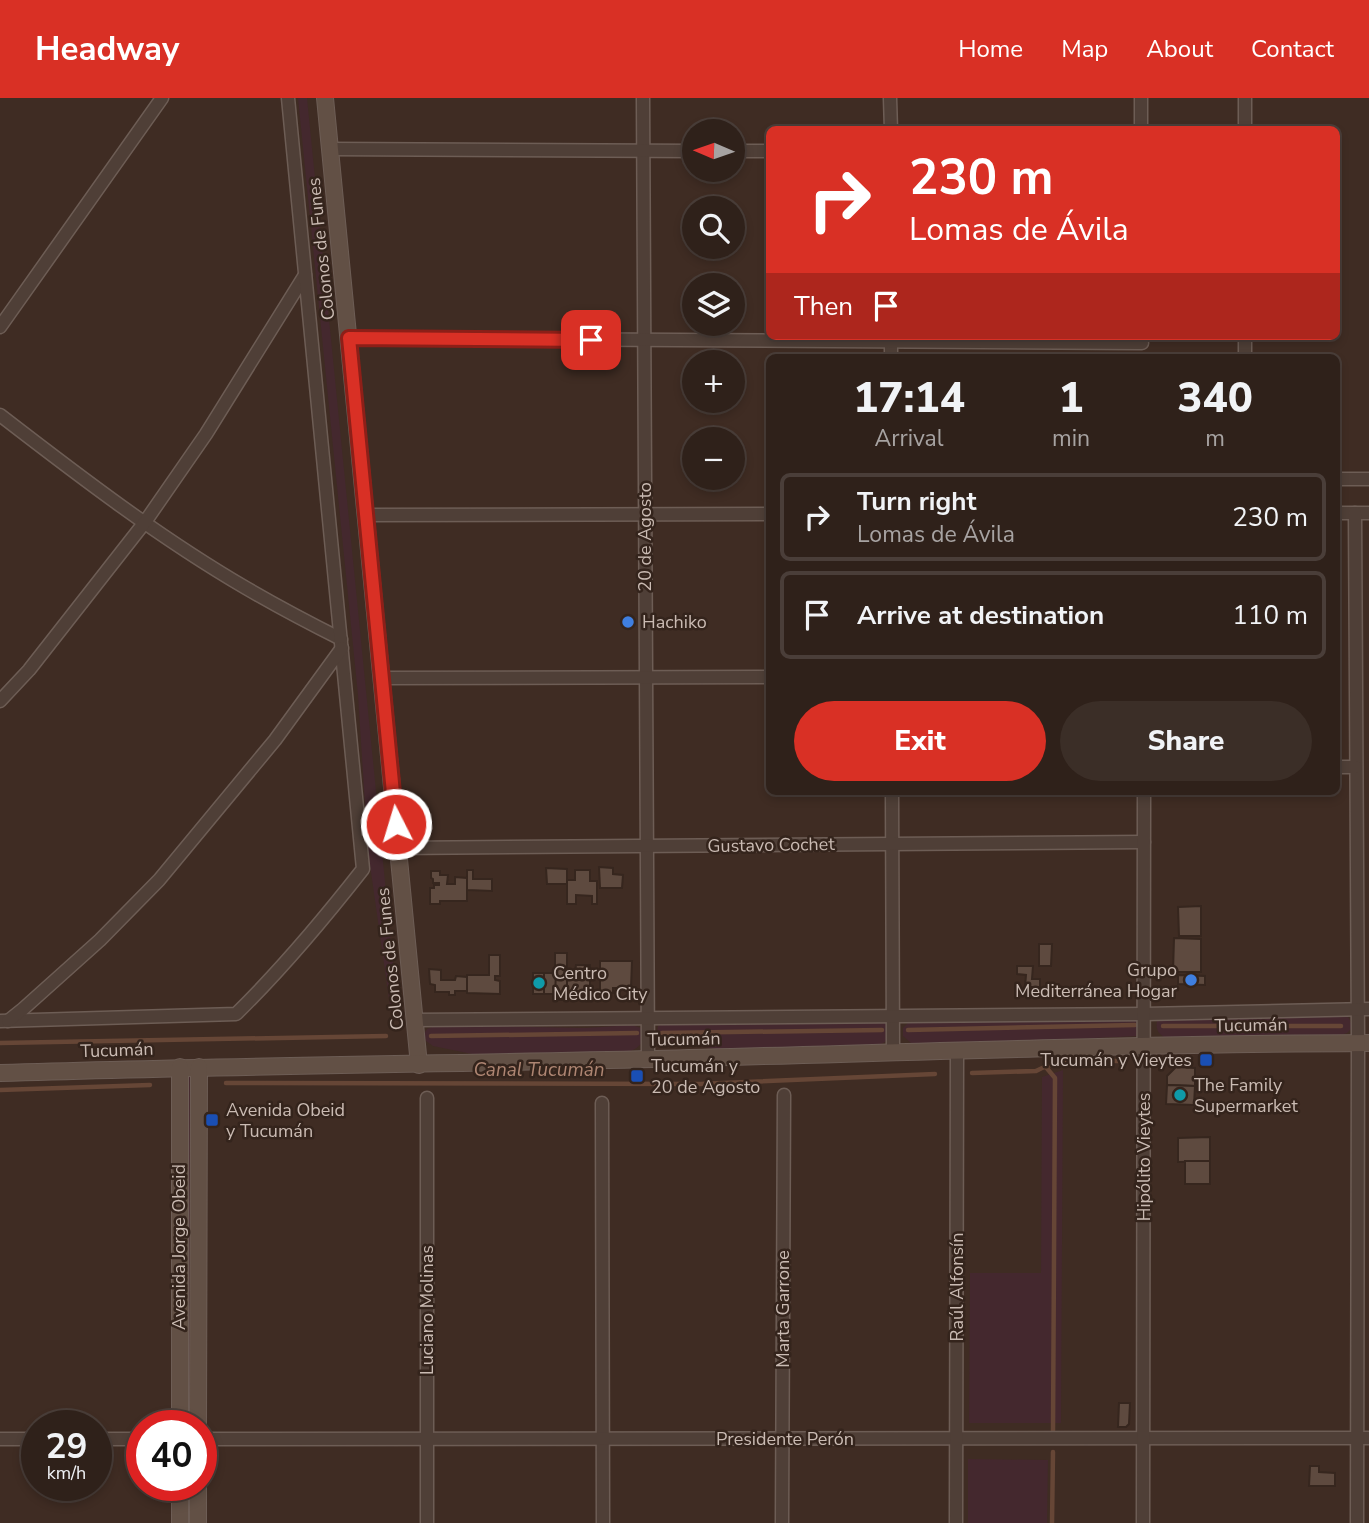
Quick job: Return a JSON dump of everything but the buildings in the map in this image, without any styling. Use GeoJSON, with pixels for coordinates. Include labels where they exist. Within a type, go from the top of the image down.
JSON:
{"type":"FeatureCollection","features":[{"type":"Feature","properties":{"kind":"main road","name":"Colonos de Funes"},"geometry":{"type":"LineString","coordinates":[[326,98],[419,1065]]}},
{"type":"Feature","properties":{"kind":"main road","name":"Tucumán"},"geometry":{"type":"LineString","coordinates":[[0,1073],[1364,1043]]}},
{"type":"Feature","properties":{"kind":"main road","name":"Avenida Jorge Obeid"},"geometry":{"type":"LineString","coordinates":[[198,1410],[199,1067]]}},
{"type":"Feature","properties":{"kind":"main road","name":"Avenida Jorge Obeid"},"geometry":{"type":"LineString","coordinates":[[180,1068],[180,1410]]}},
{"type":"Feature","properties":{"kind":"main road"},"geometry":{"type":"LineString","coordinates":[[180,1501],[180,1523]]}},
{"type":"Feature","properties":{"kind":"main road"},"geometry":{"type":"LineString","coordinates":[[198,1501],[198,1523]]}},
{"type":"Feature","properties":{"kind":"street"},"geometry":{"type":"LineString","coordinates":[[0,327],[162,98]]}},
{"type":"Feature","properties":{"kind":"street"},"geometry":{"type":"LineString","coordinates":[[4,1021],[236,1014],[322,922],[363,869],[288,98]]}},
{"type":"Feature","properties":{"kind":"street","name":"20 de Agosto"},"geometry":{"type":"LineString","coordinates":[[643,98],[648,1059]]}},
{"type":"Feature","properties":{"kind":"street"},"geometry":{"type":"LineString","coordinates":[[890,98],[891,126]]}},
{"type":"Feature","properties":{"kind":"street"},"geometry":{"type":"LineString","coordinates":[[1141,98],[1141,126]]}},
{"type":"Feature","properties":{"kind":"street"},"geometry":{"type":"LineString","coordinates":[[1245,98],[1245,126]]}},
{"type":"Feature","properties":{"kind":"street"},"geometry":{"type":"LineString","coordinates":[[330,149],[682,151]]}},
{"type":"Feature","properties":{"kind":"street"},"geometry":{"type":"LineString","coordinates":[[746,151],[766,151]]}},
{"type":"Feature","properties":{"kind":"street"},"geometry":{"type":"LineString","coordinates":[[0,701],[29,670],[145,522],[206,434],[305,275]]}},
{"type":"Feature","properties":{"kind":"street"},"geometry":{"type":"LineString","coordinates":[[349,338],[766,340]]}},
{"type":"Feature","properties":{"kind":"street"},"geometry":{"type":"LineString","coordinates":[[0,415],[92,485],[186,550],[245,588],[341,643]]}},
{"type":"Feature","properties":{"kind":"street"},"geometry":{"type":"LineString","coordinates":[[1340,479],[1369,479]]}},
{"type":"Feature","properties":{"kind":"street"},"geometry":{"type":"LineString","coordinates":[[1340,513],[1369,513]]}},
{"type":"Feature","properties":{"kind":"street"},"geometry":{"type":"LineString","coordinates":[[1355,513],[1362,681],[1356,767],[1363,838],[1364,1009],[1363,1438],[1357,1523]]}},
{"type":"Feature","properties":{"kind":"street"},"geometry":{"type":"LineString","coordinates":[[366,515],[766,514]]}},
{"type":"Feature","properties":{"kind":"street"},"geometry":{"type":"LineString","coordinates":[[4,1021],[23,1009],[100,940],[159,880],[275,740],[341,643]]}},
{"type":"Feature","properties":{"kind":"street"},"geometry":{"type":"LineString","coordinates":[[382,678],[766,677]]}},
{"type":"Feature","properties":{"kind":"street"},"geometry":{"type":"LineString","coordinates":[[1340,767],[1356,767]]}},
{"type":"Feature","properties":{"kind":"street"},"geometry":{"type":"LineString","coordinates":[[892,795],[893,1053]]}},
{"type":"Feature","properties":{"kind":"street","name":"Hipólito Vieytes"},"geometry":{"type":"LineString","coordinates":[[1143,1523],[1144,795]]}},
{"type":"Feature","properties":{"kind":"street","name":"Gustavo Cochet"},"geometry":{"type":"LineString","coordinates":[[398,848],[1144,842]]}},
{"type":"Feature","properties":{"kind":"street","name":"Tucumán"},"geometry":{"type":"LineString","coordinates":[[415,1020],[1144,1014],[1364,1009]]}},
{"type":"Feature","properties":{"kind":"street","name":"Raúl Alfonsín"},"geometry":{"type":"LineString","coordinates":[[956,1523],[957,1052]]}},
{"type":"Feature","properties":{"kind":"street","name":"Marta Garrone"},"geometry":{"type":"LineString","coordinates":[[782,1523],[784,1094]]}},
{"type":"Feature","properties":{"kind":"street","name":"Luciano Molinas"},"geometry":{"type":"LineString","coordinates":[[427,1098],[427,1523]]}},
{"type":"Feature","properties":{"kind":"street"},"geometry":{"type":"LineString","coordinates":[[602,1103],[603,1523]]}},
{"type":"Feature","properties":{"kind":"street","name":"Presidente Perón"},"geometry":{"type":"LineString","coordinates":[[217,1439],[1363,1438]]}},
{"type":"Feature","properties":{"kind":"street"},"geometry":{"type":"LineString","coordinates":[[0,1439],[21,1439]]}},
{"type":"Feature","properties":{"kind":"shaded area"},"geometry":{"type":"Polygon","coordinates":[[[298,98],[307,98],[398,1012],[391,1013],[368,851],[358,695],[298,98]]]}},
{"type":"Feature","properties":{"kind":"shaded area"},"geometry":{"type":"Polygon","coordinates":[[[1344,1014],[1350,1020],[1351,1029],[1341,1035],[1164,1037],[1158,1032],[1157,1026],[1157,1021],[1163,1017],[1344,1014]]]}},
{"type":"Feature","properties":{"kind":"shaded area"},"geometry":{"type":"Polygon","coordinates":[[[1137,1019],[1140,1024],[1138,1036],[924,1046],[911,1043],[903,1036],[903,1028],[911,1020],[1137,1019]]]}},
{"type":"Feature","properties":{"kind":"shaded area"},"geometry":{"type":"Polygon","coordinates":[[[887,1022],[890,1035],[885,1042],[875,1047],[726,1050],[665,1042],[660,1040],[657,1032],[658,1026],[664,1024],[887,1022]]]}},
{"type":"Feature","properties":{"kind":"shaded area"},"geometry":{"type":"Polygon","coordinates":[[[437,1025],[585,1028],[632,1025],[641,1028],[643,1041],[633,1050],[620,1053],[472,1054],[433,1046],[426,1041],[424,1034],[427,1029],[437,1025]]]}},
{"type":"Feature","properties":{"kind":"shaded area"},"geometry":{"type":"Polygon","coordinates":[[[1063,1070],[1061,1423],[969,1423],[970,1273],[1041,1273],[1042,1077],[1063,1070]]]}},
{"type":"Feature","properties":{"kind":"shaded area"},"geometry":{"type":"Polygon","coordinates":[[[192,1075],[192,1410],[188,1410],[187,1076],[192,1075]]]}},
{"type":"Feature","properties":{"kind":"shaded area"},"geometry":{"type":"Polygon","coordinates":[[[968,1459],[1048,1460],[1047,1523],[968,1523],[968,1459]]]}},
{"type":"Feature","properties":{"kind":"waterway","name":"Canal Tucumán"},"geometry":{"type":"LineString","coordinates":[[908,1030],[1135,1025]]}},
{"type":"Feature","properties":{"kind":"waterway","name":"Canal Tucumán"},"geometry":{"type":"LineString","coordinates":[[1163,1026],[1341,1026]]}},
{"type":"Feature","properties":{"kind":"waterway","name":"Canal Tucumán"},"geometry":{"type":"LineString","coordinates":[[662,1033],[882,1030]]}},
{"type":"Feature","properties":{"kind":"waterway","name":"Canal Tucumán"},"geometry":{"type":"LineString","coordinates":[[431,1036],[637,1033]]}},
{"type":"Feature","properties":{"kind":"waterway","name":"Canal Tucumán"},"geometry":{"type":"LineString","coordinates":[[0,1043],[386,1036]]}},
{"type":"Feature","properties":{"kind":"waterway","name":"Canal Tucumán"},"geometry":{"type":"LineString","coordinates":[[972,1073],[1036,1071],[1056,1064],[1078,1061],[1123,1061]]}},
{"type":"Feature","properties":{"kind":"waterway"},"geometry":{"type":"LineString","coordinates":[[1045,1066],[1055,1078],[1053,1431]]}},
{"type":"Feature","properties":{"kind":"waterway","name":"Canal Tucumán"},"geometry":{"type":"LineString","coordinates":[[226,1083],[700,1084],[935,1074]]}},
{"type":"Feature","properties":{"kind":"waterway","name":"Canal Tucumán"},"geometry":{"type":"LineString","coordinates":[[0,1090],[150,1085]]}},
{"type":"Feature","properties":{"kind":"waterway"},"geometry":{"type":"LineString","coordinates":[[1052,1523],[1053,1452]]}},
{"type":"Feature","properties":{"kind":"place","name":"Hachiko"},"geometry":{"type":"Point","coordinates":[628,622]}},
{"type":"Feature","properties":{"kind":"place","name":"Grupo Mediterránea Hogar"},"geometry":{"type":"Point","coordinates":[1191,980]}},
{"type":"Feature","properties":{"kind":"place","name":"Centro Médico City"},"geometry":{"type":"Point","coordinates":[539,983]}},
{"type":"Feature","properties":{"kind":"place","name":"Tucumán y Vieytes"},"geometry":{"type":"Point","coordinates":[1206,1060]}},
{"type":"Feature","properties":{"kind":"place","name":"Tucumán y 20 de Agosto"},"geometry":{"type":"Point","coordinates":[637,1076]}},
{"type":"Feature","properties":{"kind":"place","name":"The Family Supermarket"},"geometry":{"type":"Point","coordinates":[1180,1095]}},
{"type":"Feature","properties":{"kind":"place","name":"Avenida Obeid y Tucumán"},"geometry":{"type":"Point","coordinates":[212,1120]}},
{"type":"Feature","properties":{"kind":"route"},"geometry":{"type":"LineString","coordinates":[[396,824],[349,338],[591,340]]}}]}
